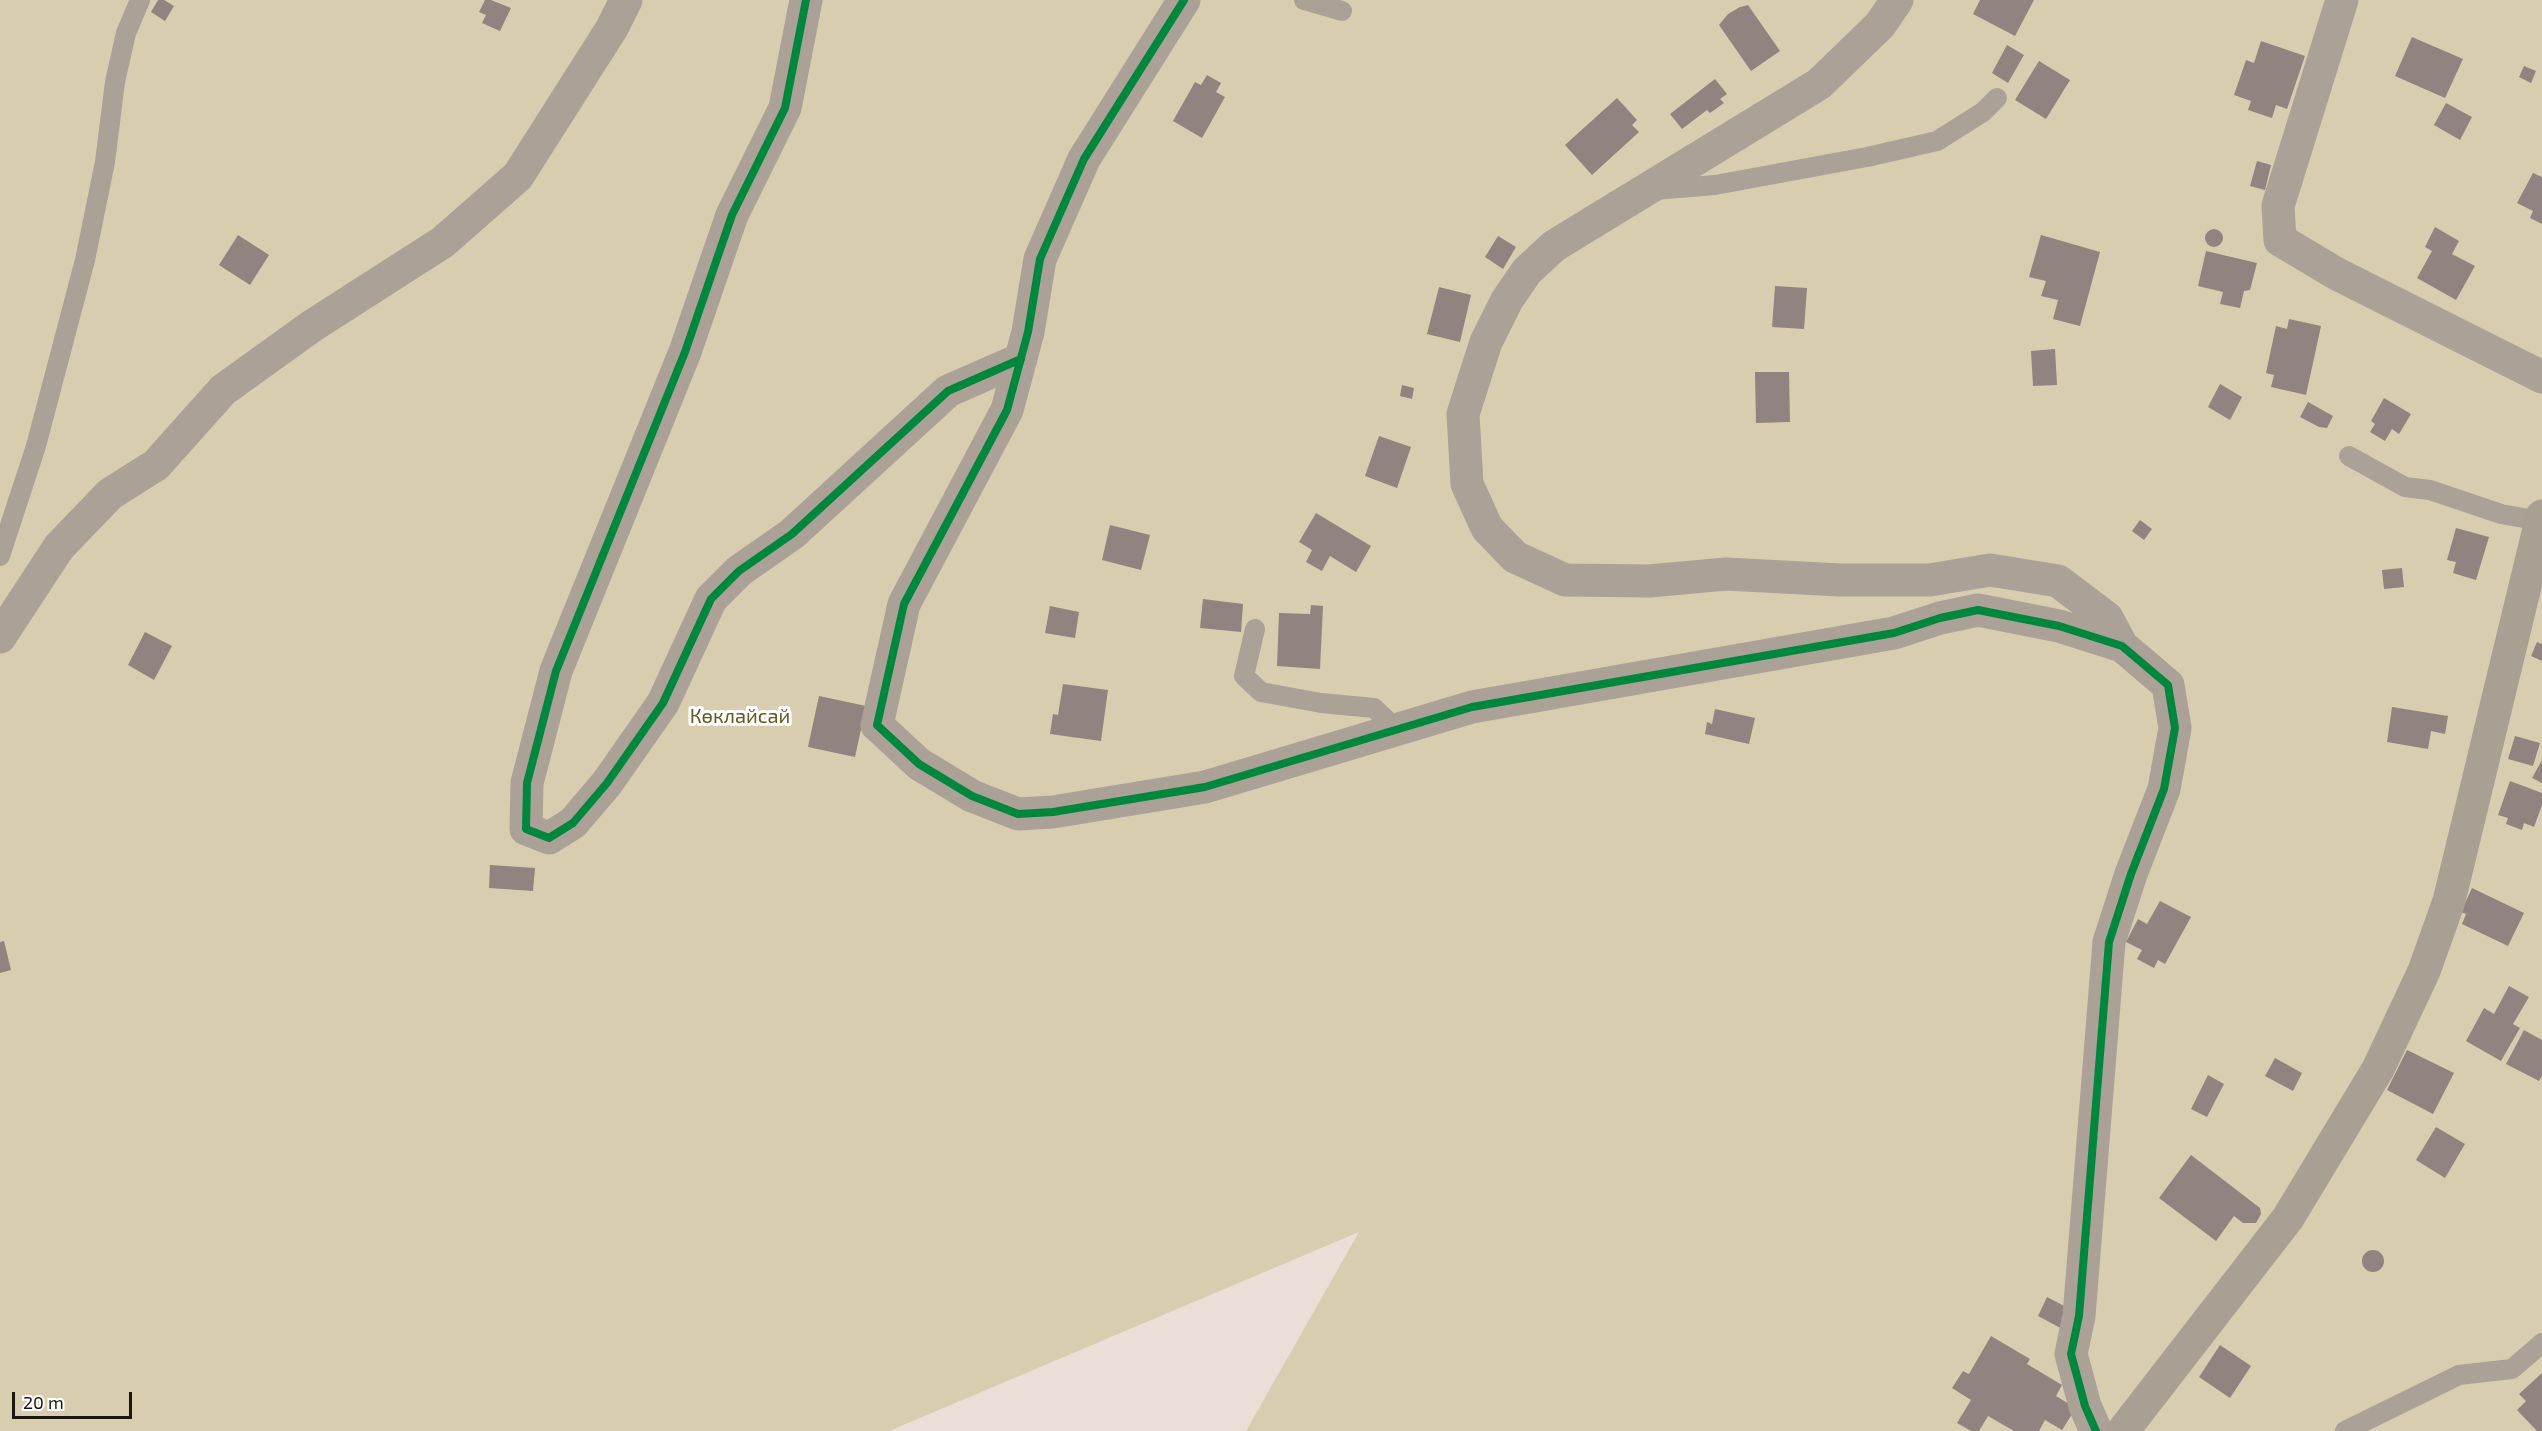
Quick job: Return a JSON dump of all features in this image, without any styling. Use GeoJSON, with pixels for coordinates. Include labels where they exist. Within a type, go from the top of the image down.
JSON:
{"type":"FeatureCollection","features":[{"type":"Feature","properties":{"kind":"street"},"geometry":{"type":"LineString","coordinates":[[0,637],[58,548],[110,494],[156,465],[223,390],[312,326],[443,242],[518,176],[612,28],[626,0]]}},
{"type":"Feature","properties":{"kind":"street"},"geometry":{"type":"LineString","coordinates":[[806,0],[785,108],[732,215],[685,352],[556,671],[527,783],[526,829],[549,838],[573,823],[607,783],[663,703],[711,599],[739,571],[792,534],[948,391],[1021,359]]}},
{"type":"Feature","properties":{"kind":"street"},"geometry":{"type":"LineString","coordinates":[[1184,0],[1084,159],[1040,259],[1028,332],[1007,410],[904,604],[877,725],[920,764],[972,796],[1018,814],[1053,812],[1113,804],[1204,787],[1472,707],[1894,633],[1940,618],[1978,610],[2059,626],[2122,646]]}},
{"type":"Feature","properties":{"kind":"street"},"geometry":{"type":"LineString","coordinates":[[1897,0],[1880,25],[1819,84],[1554,246],[1527,271],[1507,300],[1486,342],[1463,414],[1467,484],[1487,528],[1515,557],[1565,580],[1648,581],[1726,574],[1840,580],[1930,580],[1990,570],[2058,581],[2107,618],[2122,646],[2168,685],[2175,728],[2164,789],[2131,874],[2109,942],[2079,1316],[2071,1354],[2085,1406],[2096,1431]]}},
{"type":"Feature","properties":{"kind":"street"},"geometry":{"type":"LineString","coordinates":[[2342,0],[2278,206],[2280,240],[2337,274],[2542,377]]}},
{"type":"Feature","properties":{"kind":"street"},"geometry":{"type":"LineString","coordinates":[[2123,1431],[2288,1218],[2378,1069],[2424,971],[2449,901],[2541,518]]}},
{"type":"Feature","properties":{"kind":"lane"},"geometry":{"type":"LineString","coordinates":[[0,556],[36,446],[85,260],[105,162],[115,82],[126,33],[140,0]]}},
{"type":"Feature","properties":{"kind":"lane"},"geometry":{"type":"LineString","coordinates":[[1304,0],[1342,11]]}},
{"type":"Feature","properties":{"kind":"lane"},"geometry":{"type":"LineString","coordinates":[[1646,190],[1715,186],[1937,141],[1983,112],[1997,98]]}},
{"type":"Feature","properties":{"kind":"lane"},"geometry":{"type":"LineString","coordinates":[[2349,456],[2405,487],[2430,490],[2501,514],[2541,518]]}},
{"type":"Feature","properties":{"kind":"lane"},"geometry":{"type":"LineString","coordinates":[[1255,629],[1244,676],[1262,692],[1374,708],[1397,730]]}},
{"type":"Feature","properties":{"kind":"lane"},"geometry":{"type":"LineString","coordinates":[[2345,1431],[2459,1375],[2512,1369],[2542,1343]]}},
{"type":"Feature","properties":{"kind":"green space","name":"Көклайсай"},"geometry":{"type":"Polygon","coordinates":[[[0,0],[2542,0],[2542,1431],[1246,1431],[1359,1232],[889,1431],[0,1431],[0,0]]]}},
{"type":"Feature","properties":{"kind":"building"},"geometry":{"type":"Polygon","coordinates":[[[158,0],[164,0],[174,6],[165,21],[151,12],[158,0]]]}},
{"type":"Feature","properties":{"kind":"building"},"geometry":{"type":"Polygon","coordinates":[[[485,0],[511,8],[500,31],[482,23],[486,15],[479,12],[485,0]]]}},
{"type":"Feature","properties":{"kind":"building"},"geometry":{"type":"Polygon","coordinates":[[[1980,0],[2034,0],[2015,36],[1973,14],[1980,0]]]}},
{"type":"Feature","properties":{"kind":"building"},"geometry":{"type":"Polygon","coordinates":[[[1748,5],[1780,51],[1751,71],[1719,25],[1728,14],[1748,5]]]}},
{"type":"Feature","properties":{"kind":"building"},"geometry":{"type":"Polygon","coordinates":[[[2412,37],[2463,59],[2445,98],[2395,76],[2412,37]]]}},
{"type":"Feature","properties":{"kind":"building"},"geometry":{"type":"Polygon","coordinates":[[[2261,41],[2305,56],[2287,109],[2276,105],[2272,118],[2248,110],[2251,101],[2234,95],[2246,60],[2254,63],[2261,41]]]}},
{"type":"Feature","properties":{"kind":"building"},"geometry":{"type":"Polygon","coordinates":[[[2007,45],[2024,55],[2008,83],[1992,73],[2007,45]]]}},
{"type":"Feature","properties":{"kind":"building"},"geometry":{"type":"Polygon","coordinates":[[[2039,61],[2070,80],[2046,119],[2015,100],[2039,61]]]}},
{"type":"Feature","properties":{"kind":"building"},"geometry":{"type":"Polygon","coordinates":[[[2524,66],[2536,71],[2531,83],[2519,77],[2524,66]]]}},
{"type":"Feature","properties":{"kind":"building"},"geometry":{"type":"Polygon","coordinates":[[[1207,75],[1221,83],[1216,92],[1225,97],[1202,138],[1173,121],[1195,82],[1201,85],[1207,75]]]}},
{"type":"Feature","properties":{"kind":"building"},"geometry":{"type":"Polygon","coordinates":[[[1715,79],[1727,94],[1720,99],[1724,103],[1710,113],[1707,110],[1682,129],[1670,114],[1715,79]]]}},
{"type":"Feature","properties":{"kind":"building"},"geometry":{"type":"Polygon","coordinates":[[[1617,98],[1637,120],[1632,125],[1639,132],[1592,175],[1565,145],[1617,98]]]}},
{"type":"Feature","properties":{"kind":"building"},"geometry":{"type":"Polygon","coordinates":[[[2446,103],[2472,117],[2460,140],[2434,125],[2446,103]]]}},
{"type":"Feature","properties":{"kind":"building"},"geometry":{"type":"Polygon","coordinates":[[[2257,161],[2271,165],[2265,190],[2250,186],[2257,161]]]}},
{"type":"Feature","properties":{"kind":"building"},"geometry":{"type":"Polygon","coordinates":[[[2533,173],[2542,177],[2542,224],[2530,218],[2533,211],[2517,203],[2533,173]]]}},
{"type":"Feature","properties":{"kind":"building"},"geometry":{"type":"Polygon","coordinates":[[[2435,227],[2459,241],[2452,254],[2475,266],[2456,300],[2417,278],[2432,251],[2425,247],[2435,227]]]}},
{"type":"Feature","properties":{"kind":"building"},"geometry":{"type":"Polygon","coordinates":[[[2214,229],[2220,232],[2223,238],[2220,244],[2214,247],[2208,244],[2205,238],[2208,232],[2214,229]]]}},
{"type":"Feature","properties":{"kind":"building"},"geometry":{"type":"Polygon","coordinates":[[[238,235],[269,255],[250,285],[219,265],[238,235]]]}},
{"type":"Feature","properties":{"kind":"building"},"geometry":{"type":"Polygon","coordinates":[[[2041,235],[2100,252],[2080,326],[2053,319],[2058,300],[2041,296],[2046,281],[2029,277],[2041,235]]]}},
{"type":"Feature","properties":{"kind":"building"},"geometry":{"type":"Polygon","coordinates":[[[1498,236],[1516,247],[1503,269],[1485,257],[1498,236]]]}},
{"type":"Feature","properties":{"kind":"building"},"geometry":{"type":"Polygon","coordinates":[[[2206,251],[2257,263],[2250,290],[2244,291],[2240,308],[2220,304],[2223,292],[2198,286],[2206,251]]]}},
{"type":"Feature","properties":{"kind":"building"},"geometry":{"type":"Polygon","coordinates":[[[1775,286],[1807,288],[1804,329],[1772,327],[1775,286]]]}},
{"type":"Feature","properties":{"kind":"building"},"geometry":{"type":"Polygon","coordinates":[[[1439,287],[1471,295],[1460,342],[1427,334],[1439,287]]]}},
{"type":"Feature","properties":{"kind":"building"},"geometry":{"type":"Polygon","coordinates":[[[2289,319],[2321,326],[2306,395],[2271,387],[2274,375],[2266,373],[2276,326],[2287,329],[2289,319]]]}},
{"type":"Feature","properties":{"kind":"building"},"geometry":{"type":"Polygon","coordinates":[[[2055,349],[2057,385],[2033,386],[2031,351],[2055,349]]]}},
{"type":"Feature","properties":{"kind":"building"},"geometry":{"type":"Polygon","coordinates":[[[1755,372],[1789,372],[1790,422],[1756,423],[1755,372]]]}},
{"type":"Feature","properties":{"kind":"building"},"geometry":{"type":"Polygon","coordinates":[[[2220,384],[2242,397],[2230,420],[2208,407],[2220,384]]]}},
{"type":"Feature","properties":{"kind":"building"},"geometry":{"type":"Polygon","coordinates":[[[1402,385],[1414,388],[1412,399],[1400,396],[1402,385]]]}},
{"type":"Feature","properties":{"kind":"building"},"geometry":{"type":"Polygon","coordinates":[[[2384,398],[2411,414],[2399,434],[2392,429],[2385,441],[2370,432],[2375,424],[2371,421],[2384,398]]]}},
{"type":"Feature","properties":{"kind":"building"},"geometry":{"type":"Polygon","coordinates":[[[2308,402],[2333,416],[2327,428],[2319,427],[2300,417],[2308,402]]]}},
{"type":"Feature","properties":{"kind":"building"},"geometry":{"type":"Polygon","coordinates":[[[1379,436],[1411,447],[1397,488],[1365,476],[1379,436]]]}},
{"type":"Feature","properties":{"kind":"building"},"geometry":{"type":"Polygon","coordinates":[[[1316,513],[1371,546],[1356,572],[1330,556],[1322,571],[1306,562],[1312,550],[1299,542],[1316,513]]]}},
{"type":"Feature","properties":{"kind":"building"},"geometry":{"type":"Polygon","coordinates":[[[2140,520],[2152,529],[2144,540],[2132,531],[2140,520]]]}},
{"type":"Feature","properties":{"kind":"building"},"geometry":{"type":"Polygon","coordinates":[[[1110,525],[1150,535],[1141,570],[1102,560],[1110,525]]]}},
{"type":"Feature","properties":{"kind":"building"},"geometry":{"type":"Polygon","coordinates":[[[2456,528],[2489,537],[2476,580],[2453,573],[2456,562],[2447,560],[2456,528]]]}},
{"type":"Feature","properties":{"kind":"building"},"geometry":{"type":"Polygon","coordinates":[[[2402,568],[2404,587],[2384,589],[2382,570],[2402,568]]]}},
{"type":"Feature","properties":{"kind":"building"},"geometry":{"type":"Polygon","coordinates":[[[1203,599],[1243,604],[1241,632],[1200,628],[1203,599]]]}},
{"type":"Feature","properties":{"kind":"building"},"geometry":{"type":"Polygon","coordinates":[[[1311,605],[1323,606],[1320,669],[1277,666],[1279,613],[1310,614],[1311,605]]]}},
{"type":"Feature","properties":{"kind":"building"},"geometry":{"type":"Polygon","coordinates":[[[1050,606],[1079,612],[1075,638],[1045,633],[1050,606]]]}},
{"type":"Feature","properties":{"kind":"building"},"geometry":{"type":"Polygon","coordinates":[[[145,632],[172,646],[154,680],[128,665],[145,632]]]}},
{"type":"Feature","properties":{"kind":"building"},"geometry":{"type":"Polygon","coordinates":[[[2537,642],[2542,644],[2542,661],[2531,656],[2537,642]]]}},
{"type":"Feature","properties":{"kind":"building"},"geometry":{"type":"Polygon","coordinates":[[[1063,684],[1108,690],[1101,741],[1050,734],[1053,714],[1058,715],[1063,684]]]}},
{"type":"Feature","properties":{"kind":"building"},"geometry":{"type":"Polygon","coordinates":[[[819,696],[866,706],[855,757],[808,747],[819,696]]]}},
{"type":"Feature","properties":{"kind":"building"},"geometry":{"type":"Polygon","coordinates":[[[2392,707],[2448,716],[2445,734],[2431,731],[2428,749],[2387,742],[2392,707]]]}},
{"type":"Feature","properties":{"kind":"building"},"geometry":{"type":"Polygon","coordinates":[[[1715,709],[1755,718],[1749,744],[1705,734],[1707,722],[1712,724],[1715,709]]]}},
{"type":"Feature","properties":{"kind":"building"},"geometry":{"type":"Polygon","coordinates":[[[2515,736],[2540,743],[2533,766],[2508,759],[2515,736]]]}},
{"type":"Feature","properties":{"kind":"building"},"geometry":{"type":"Polygon","coordinates":[[[2542,760],[2542,783],[2532,778],[2542,760]]]}},
{"type":"Feature","properties":{"kind":"building"},"geometry":{"type":"Polygon","coordinates":[[[2510,781],[2542,793],[2542,805],[2534,827],[2524,823],[2522,830],[2506,824],[2508,818],[2498,815],[2510,781]]]}},
{"type":"Feature","properties":{"kind":"building"},"geometry":{"type":"Polygon","coordinates":[[[490,865],[535,868],[533,891],[489,888],[490,865]]]}},
{"type":"Feature","properties":{"kind":"building"},"geometry":{"type":"Polygon","coordinates":[[[2472,888],[2524,913],[2508,946],[2462,924],[2466,914],[2461,912],[2472,888]]]}},
{"type":"Feature","properties":{"kind":"building"},"geometry":{"type":"Polygon","coordinates":[[[2160,901],[2191,917],[2165,964],[2158,960],[2154,968],[2137,959],[2142,950],[2126,942],[2138,919],[2147,924],[2160,901]]]}},
{"type":"Feature","properties":{"kind":"building"},"geometry":{"type":"Polygon","coordinates":[[[4,941],[11,970],[0,973],[0,942],[4,941]]]}},
{"type":"Feature","properties":{"kind":"building"},"geometry":{"type":"Polygon","coordinates":[[[2509,986],[2529,997],[2513,1024],[2520,1028],[2501,1061],[2466,1041],[2484,1008],[2494,1014],[2509,986]]]}},
{"type":"Feature","properties":{"kind":"building"},"geometry":{"type":"Polygon","coordinates":[[[2524,1030],[2542,1040],[2542,1076],[2539,1081],[2506,1064],[2524,1030]]]}},
{"type":"Feature","properties":{"kind":"building"},"geometry":{"type":"Polygon","coordinates":[[[2407,1050],[2454,1073],[2433,1114],[2387,1090],[2407,1050]]]}},
{"type":"Feature","properties":{"kind":"building"},"geometry":{"type":"Polygon","coordinates":[[[2275,1058],[2302,1073],[2293,1091],[2265,1076],[2275,1058]]]}},
{"type":"Feature","properties":{"kind":"building"},"geometry":{"type":"Polygon","coordinates":[[[2208,1075],[2224,1084],[2207,1117],[2191,1109],[2208,1075]]]}},
{"type":"Feature","properties":{"kind":"building"},"geometry":{"type":"Polygon","coordinates":[[[2436,1127],[2465,1144],[2445,1178],[2416,1160],[2436,1127]]]}},
{"type":"Feature","properties":{"kind":"building"},"geometry":{"type":"Polygon","coordinates":[[[2191,1155],[2260,1208],[2261,1214],[2256,1223],[2243,1223],[2234,1216],[2216,1241],[2159,1198],[2191,1155]]]}},
{"type":"Feature","properties":{"kind":"building"},"geometry":{"type":"Polygon","coordinates":[[[2373,1250],[2381,1253],[2384,1261],[2381,1269],[2373,1272],[2365,1269],[2362,1261],[2365,1253],[2373,1250]]]}},
{"type":"Feature","properties":{"kind":"building"},"geometry":{"type":"Polygon","coordinates":[[[2047,1297],[2072,1310],[2068,1332],[2038,1316],[2047,1297]]]}},
{"type":"Feature","properties":{"kind":"building"},"geometry":{"type":"Polygon","coordinates":[[[1991,1336],[2030,1359],[2027,1364],[2062,1385],[2056,1396],[2076,1408],[2062,1430],[2045,1420],[2039,1431],[2014,1431],[1988,1416],[1979,1431],[1971,1431],[1957,1423],[1971,1400],[1952,1388],[1963,1371],[1969,1374],[1991,1336]]]}},
{"type":"Feature","properties":{"kind":"building"},"geometry":{"type":"Polygon","coordinates":[[[2220,1345],[2251,1366],[2230,1398],[2199,1377],[2220,1345]]]}},
{"type":"Feature","properties":{"kind":"building"},"geometry":{"type":"Polygon","coordinates":[[[2542,1373],[2542,1431],[2537,1431],[2517,1410],[2526,1401],[2519,1394],[2542,1373]]]}},
{"type":"Feature","properties":{"kind":"cycle path"},"geometry":{"type":"LineString","coordinates":[[806,0],[785,108],[732,215],[685,352],[556,671],[527,783],[526,829],[549,838],[573,823],[607,783],[663,703],[711,599],[739,571],[792,534],[948,391],[1021,359]]}},
{"type":"Feature","properties":{"kind":"cycle path"},"geometry":{"type":"LineString","coordinates":[[1184,0],[1084,159],[1040,259],[1028,332],[1007,410],[904,604],[877,725],[919,764],[972,796],[1018,814],[1053,812],[1205,787],[1472,707],[1894,633],[1940,618],[1978,610],[2059,626],[2122,646],[2168,685],[2175,728],[2164,789],[2131,874],[2109,942],[2079,1316],[2071,1354],[2085,1406],[2096,1431]]}}]}
